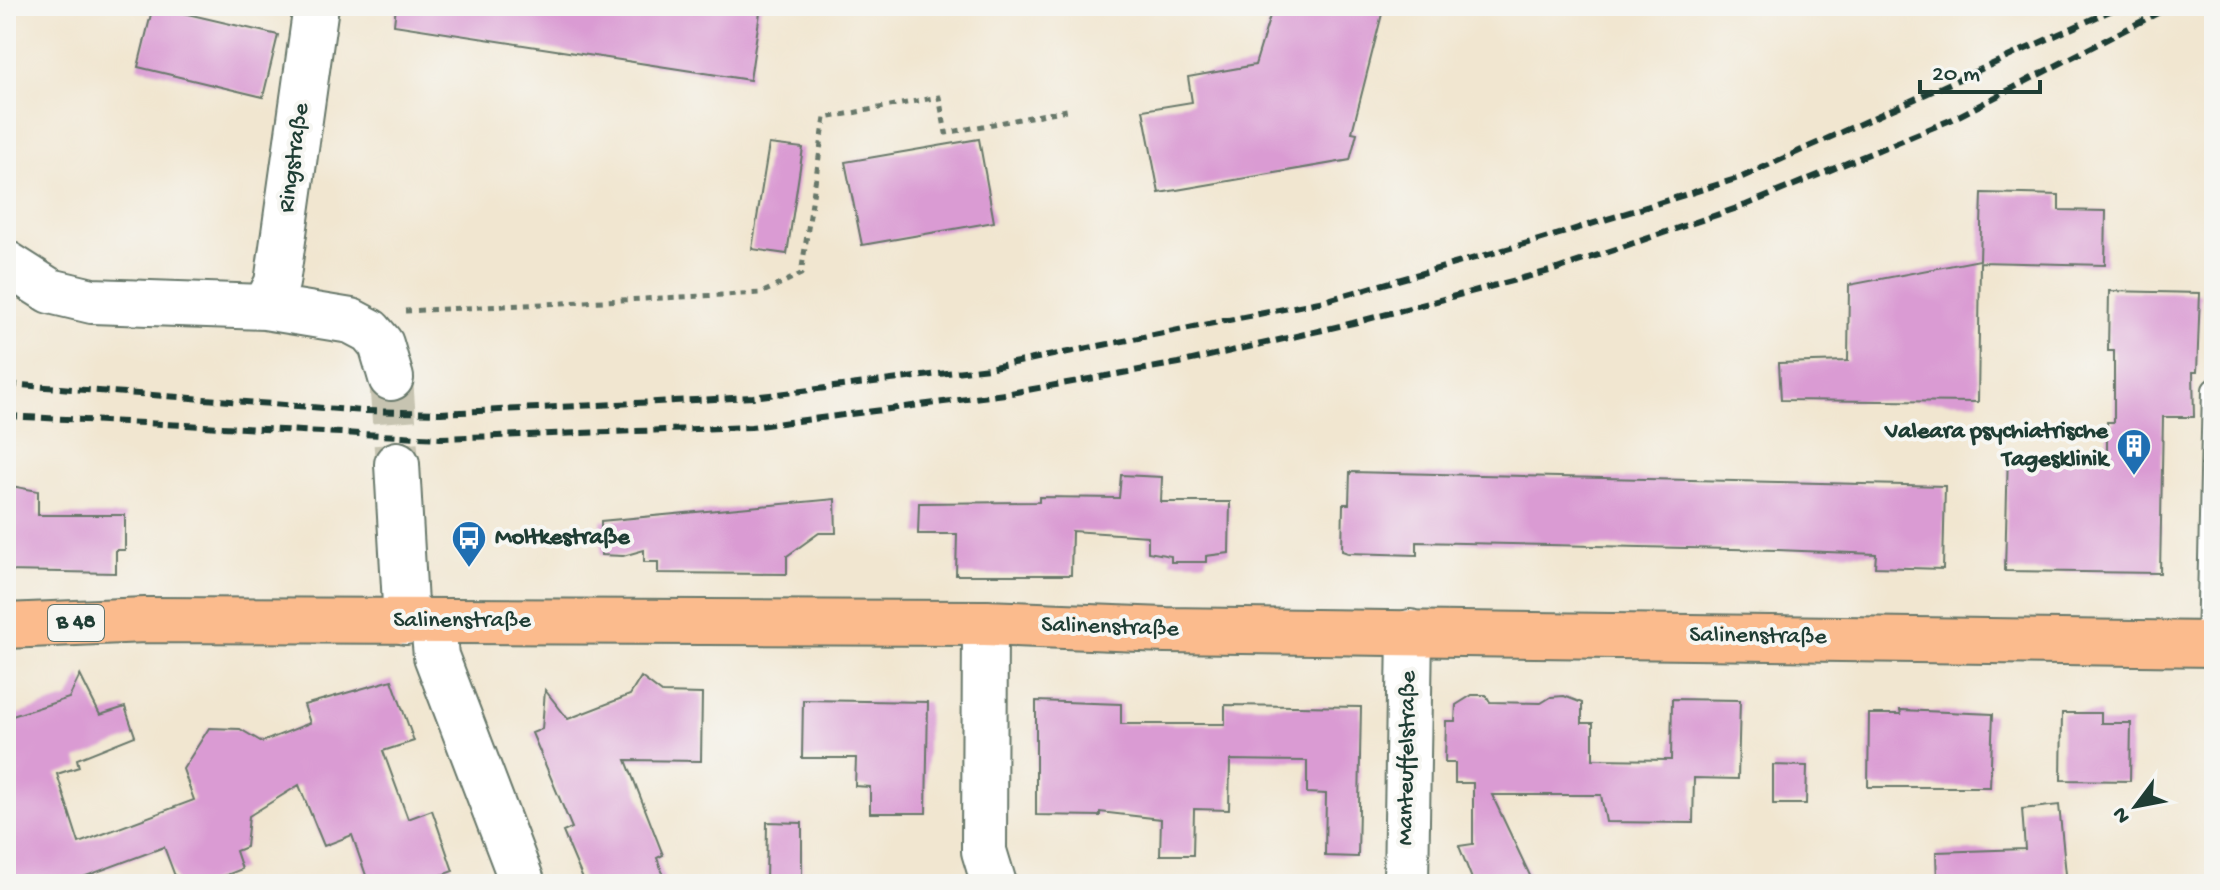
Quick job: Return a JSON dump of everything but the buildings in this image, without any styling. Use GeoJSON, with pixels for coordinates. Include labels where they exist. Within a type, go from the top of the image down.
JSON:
{"type":"FeatureCollection","features":[{"type":"Feature","properties":{"kind":"main road","name":"Salinenstraße"},"geometry":{"type":"LineString","coordinates":[[6,626],[145,620],[985,623],[1165,630],[2211,644]]}},
{"type":"Feature","properties":{"kind":"street","name":"Ringstraße"},"geometry":{"type":"LineString","coordinates":[[265,307],[277,283],[316,6]]}},
{"type":"Feature","properties":{"kind":"street"},"geometry":{"type":"LineString","coordinates":[[6,263],[50,291],[92,301],[265,307],[332,316],[370,331],[381,344],[391,378]]}},
{"type":"Feature","properties":{"kind":"street"},"geometry":{"type":"LineString","coordinates":[[397,464],[419,622],[436,656],[523,884]]}},
{"type":"Feature","properties":{"kind":"street"},"geometry":{"type":"LineString","coordinates":[[985,623],[984,851],[994,884]]}},
{"type":"Feature","properties":{"kind":"street","name":"Manteuffelstraße"},"geometry":{"type":"LineString","coordinates":[[1406,884],[1410,632]]}},
{"type":"Feature","properties":{"kind":"lane"},"geometry":{"type":"LineString","coordinates":[[2211,644],[2214,390]]}},
{"type":"Feature","properties":{"kind":"path"},"geometry":{"type":"LineString","coordinates":[[370,331],[401,312],[421,307],[761,293],[801,274],[825,118],[939,97],[946,133],[1072,109]]}},
{"type":"Feature","properties":{"kind":"tunnel"},"geometry":{"type":"LineString","coordinates":[[391,378],[397,464]]}},
{"type":"Feature","properties":{"kind":"railway"},"geometry":{"type":"LineString","coordinates":[[6,384],[364,411],[441,413],[753,397],[988,368],[1324,301],[1556,235],[1742,177],[2121,6]]}},
{"type":"Feature","properties":{"kind":"railway"},"geometry":{"type":"LineString","coordinates":[[6,416],[440,438],[751,427],[1005,394],[1179,363],[1353,323],[1557,269],[1746,205],[1953,119],[2171,6]]}},
{"type":"Feature","properties":{"kind":"place","name":"Valeara psychiatrische Tagesklinik"},"geometry":{"type":"Point","coordinates":[2134,477]}},
{"type":"Feature","properties":{"kind":"place","name":"Moltkestraße"},"geometry":{"type":"Point","coordinates":[469,569]}}]}
